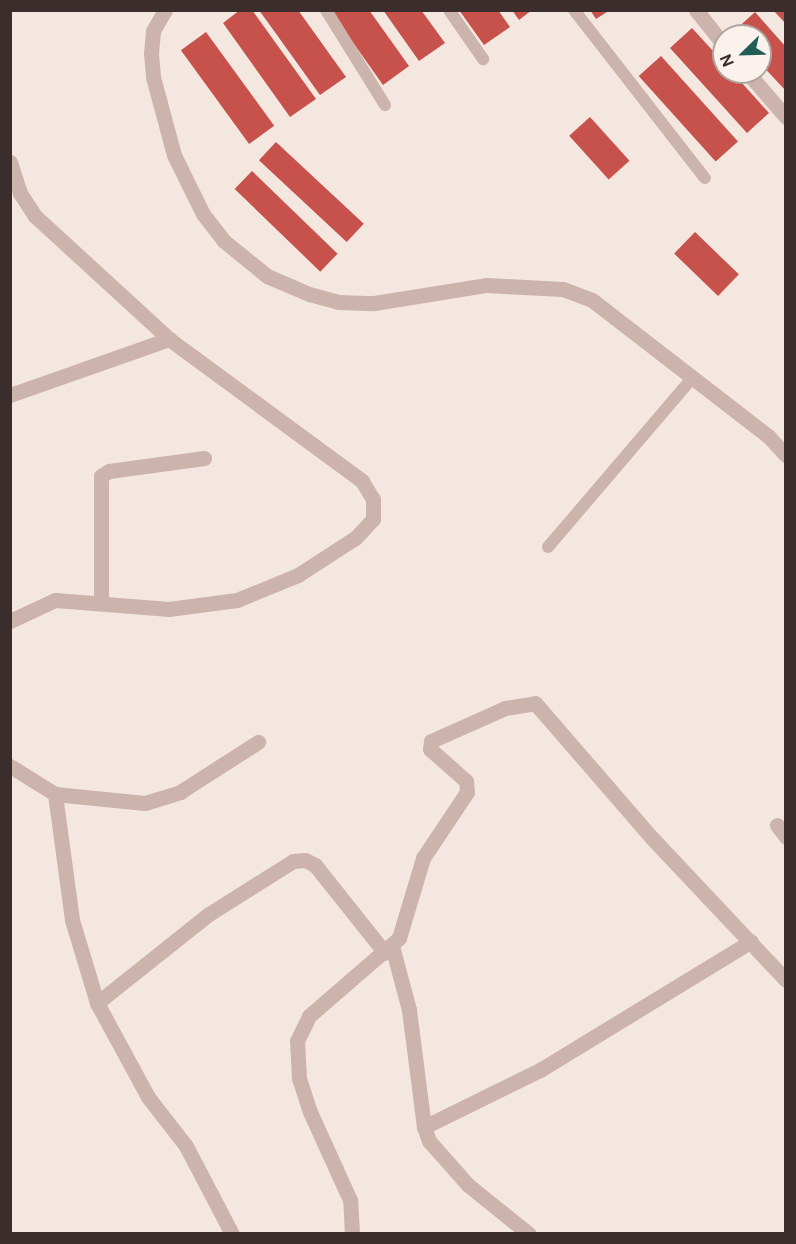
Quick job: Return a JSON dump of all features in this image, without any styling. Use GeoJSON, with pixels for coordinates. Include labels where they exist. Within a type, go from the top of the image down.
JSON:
{"type":"FeatureCollection","features":[{"type":"Feature","properties":{"kind":"street"},"geometry":{"type":"LineString","coordinates":[[165,10],[156,22],[151,53],[153,78],[174,154],[203,214],[224,241],[267,276],[309,294],[347,302],[374,303],[486,285],[563,289],[592,300],[769,437],[786,455]]}},
{"type":"Feature","properties":{"kind":"street"},"geometry":{"type":"LineString","coordinates":[[696,10],[712,30]]}},
{"type":"Feature","properties":{"kind":"street"},"geometry":{"type":"LineString","coordinates":[[757,84],[786,117]]}},
{"type":"Feature","properties":{"kind":"street"},"geometry":{"type":"LineString","coordinates":[[10,162],[20,193],[35,216],[169,339],[362,481],[373,499],[374,519],[355,538],[298,575],[237,600],[169,609],[55,600],[10,621]]}},
{"type":"Feature","properties":{"kind":"street"},"geometry":{"type":"LineString","coordinates":[[10,395],[169,339]]}},
{"type":"Feature","properties":{"kind":"street"},"geometry":{"type":"LineString","coordinates":[[101,602],[101,476],[109,471],[204,459]]}},
{"type":"Feature","properties":{"kind":"street"},"geometry":{"type":"LineString","coordinates":[[352,1233],[350,1200],[310,1112],[299,1078],[297,1041],[309,1016],[389,950],[410,914],[413,887],[423,858],[467,792],[466,781],[428,744],[474,720],[519,704],[535,703],[652,838],[786,980]]}},
{"type":"Feature","properties":{"kind":"street"},"geometry":{"type":"LineString","coordinates":[[10,766],[55,794],[145,803],[180,792],[258,742]]}},
{"type":"Feature","properties":{"kind":"street"},"geometry":{"type":"LineString","coordinates":[[55,794],[72,920],[97,1003],[148,1097],[186,1146],[232,1233]]}},
{"type":"Feature","properties":{"kind":"street"},"geometry":{"type":"LineString","coordinates":[[97,1003],[209,914],[293,861],[305,860],[315,865],[389,950],[409,1010],[424,1127],[448,1166],[529,1233]]}},
{"type":"Feature","properties":{"kind":"street"},"geometry":{"type":"LineString","coordinates":[[424,1127],[540,1070],[751,941]]}},
{"type":"Feature","properties":{"kind":"lane"},"geometry":{"type":"LineString","coordinates":[[326,10],[385,105]]}},
{"type":"Feature","properties":{"kind":"lane"},"geometry":{"type":"LineString","coordinates":[[449,10],[483,59]]}},
{"type":"Feature","properties":{"kind":"lane"},"geometry":{"type":"LineString","coordinates":[[574,10],[705,178]]}},
{"type":"Feature","properties":{"kind":"lane"},"geometry":{"type":"LineString","coordinates":[[548,547],[693,377]]}},
{"type":"Feature","properties":{"kind":"building"},"geometry":{"type":"Polygon","coordinates":[[[240,10],[252,10],[316,99],[290,117],[223,23],[240,10]]]}},
{"type":"Feature","properties":{"kind":"building"},"geometry":{"type":"Polygon","coordinates":[[[259,10],[298,10],[346,77],[320,95],[259,10]]]}},
{"type":"Feature","properties":{"kind":"building"},"geometry":{"type":"Polygon","coordinates":[[[330,10],[369,10],[409,66],[383,85],[330,10]]]}},
{"type":"Feature","properties":{"kind":"building"},"geometry":{"type":"Polygon","coordinates":[[[383,10],[421,10],[445,43],[419,61],[383,10]]]}},
{"type":"Feature","properties":{"kind":"building"},"geometry":{"type":"Polygon","coordinates":[[[459,10],[498,10],[510,27],[484,45],[459,10]]]}},
{"type":"Feature","properties":{"kind":"building"},"geometry":{"type":"Polygon","coordinates":[[[512,10],[532,10],[519,20],[512,10]]]}},
{"type":"Feature","properties":{"kind":"building"},"geometry":{"type":"Polygon","coordinates":[[[590,10],[610,10],[596,19],[590,10]]]}},
{"type":"Feature","properties":{"kind":"building"},"geometry":{"type":"Polygon","coordinates":[[[773,10],[786,10],[786,24],[773,10]]]}},
{"type":"Feature","properties":{"kind":"building"},"geometry":{"type":"Polygon","coordinates":[[[755,12],[766,24],[742,24],[755,12]]]}},
{"type":"Feature","properties":{"kind":"building"},"geometry":{"type":"Polygon","coordinates":[[[692,28],[712,50],[712,84],[743,84],[769,113],[747,133],[670,48],[692,28]]]}},
{"type":"Feature","properties":{"kind":"building"},"geometry":{"type":"Polygon","coordinates":[[[772,31],[786,47],[786,91],[772,76],[772,31]]]}},
{"type":"Feature","properties":{"kind":"building"},"geometry":{"type":"Polygon","coordinates":[[[206,32],[274,126],[249,144],[181,50],[206,32]]]}},
{"type":"Feature","properties":{"kind":"building"},"geometry":{"type":"Polygon","coordinates":[[[661,56],[738,141],[716,162],[639,76],[661,56]]]}},
{"type":"Feature","properties":{"kind":"building"},"geometry":{"type":"Polygon","coordinates":[[[590,117],[629,161],[609,180],[569,136],[590,117]]]}},
{"type":"Feature","properties":{"kind":"building"},"geometry":{"type":"Polygon","coordinates":[[[276,142],[364,224],[347,242],[259,160],[276,142]]]}},
{"type":"Feature","properties":{"kind":"building"},"geometry":{"type":"Polygon","coordinates":[[[252,171],[338,254],[320,272],[235,189],[252,171]]]}},
{"type":"Feature","properties":{"kind":"building"},"geometry":{"type":"Polygon","coordinates":[[[695,232],[739,274],[718,296],[674,254],[695,232]]]}}]}
